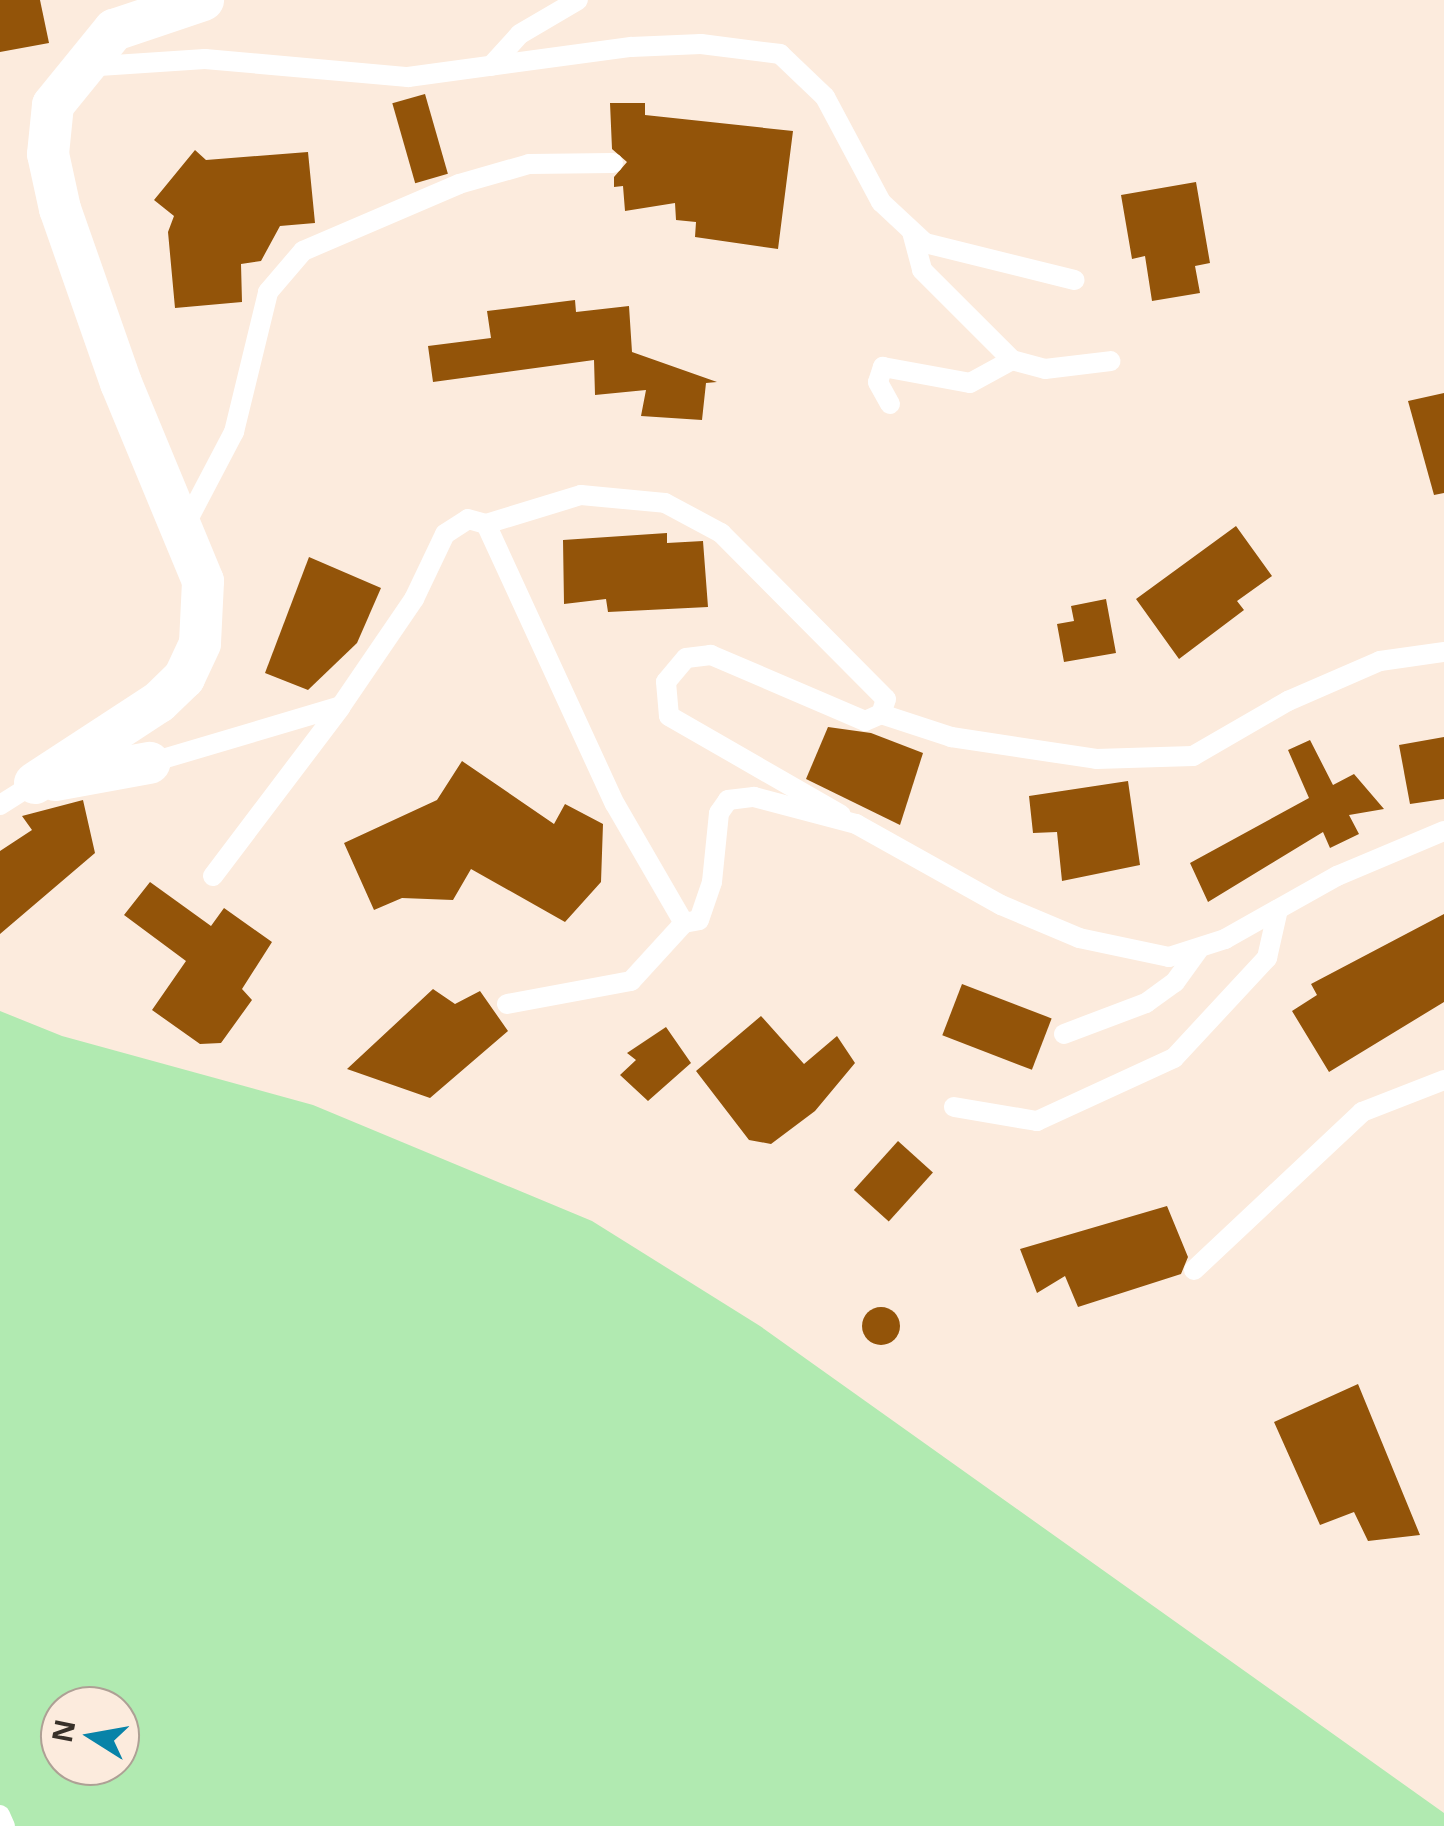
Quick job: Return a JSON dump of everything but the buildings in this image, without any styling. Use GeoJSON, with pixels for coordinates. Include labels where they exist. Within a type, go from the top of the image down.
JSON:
{"type":"FeatureCollection","features":[{"type":"Feature","properties":{"kind":"street"},"geometry":{"type":"LineString","coordinates":[[17,794],[159,702],[184,678],[206,613],[203,580],[121,383],[52,172],[54,106],[114,30],[203,0]]}},
{"type":"Feature","properties":{"kind":"street"},"geometry":{"type":"LineString","coordinates":[[17,794],[149,763]]}},
{"type":"Feature","properties":{"kind":"lane"},"geometry":{"type":"LineString","coordinates":[[492,66],[520,34],[578,0]]}},
{"type":"Feature","properties":{"kind":"lane"},"geometry":{"type":"LineString","coordinates":[[82,67],[205,59],[408,77],[701,44],[780,54],[824,97],[881,202],[925,243],[1074,280]]}},
{"type":"Feature","properties":{"kind":"lane"},"geometry":{"type":"LineString","coordinates":[[182,531],[234,432],[268,292],[302,250],[459,184],[529,164],[613,163]]}},
{"type":"Feature","properties":{"kind":"lane"},"geometry":{"type":"LineString","coordinates":[[912,230],[922,270],[1012,360],[1046,370],[1111,361]]}},
{"type":"Feature","properties":{"kind":"lane"},"geometry":{"type":"LineString","coordinates":[[890,404],[878,382],[884,367],[970,383],[1012,360]]}},
{"type":"Feature","properties":{"kind":"lane"},"geometry":{"type":"LineString","coordinates":[[212,876],[341,706],[414,600],[446,534],[468,518],[486,524],[581,495],[665,503],[721,533],[812,630],[872,680],[886,699],[881,714]]}},
{"type":"Feature","properties":{"kind":"lane"},"geometry":{"type":"LineString","coordinates":[[486,524],[614,804],[684,923]]}},
{"type":"Feature","properties":{"kind":"lane"},"geometry":{"type":"LineString","coordinates":[[1444,652],[1380,661],[1288,701],[1192,756],[1096,759],[951,737],[881,714],[865,721],[710,655],[686,658],[666,682],[669,716],[1001,905],[1079,938],[1169,957],[1198,950],[1444,831]]}},
{"type":"Feature","properties":{"kind":"lane"},"geometry":{"type":"LineString","coordinates":[[149,763],[288,727],[341,706]]}},
{"type":"Feature","properties":{"kind":"lane"},"geometry":{"type":"LineString","coordinates":[[506,1004],[631,981],[684,923],[699,920],[712,882],[711,843],[728,800],[754,796],[856,824]]}},
{"type":"Feature","properties":{"kind":"lane"},"geometry":{"type":"LineString","coordinates":[[954,1107],[1037,1121],[1174,1058],[1267,958],[1278,909]]}},
{"type":"Feature","properties":{"kind":"lane"},"geometry":{"type":"LineString","coordinates":[[1064,1034],[1146,1003],[1175,982],[1198,950]]}},
{"type":"Feature","properties":{"kind":"lane"},"geometry":{"type":"LineString","coordinates":[[1194,1270],[1362,1112],[1444,1080]]}},
{"type":"Feature","properties":{"kind":"lane"},"geometry":{"type":"LineString","coordinates":[[0,1815],[4,1826]]}},
{"type":"Feature","properties":{"kind":"green space"},"geometry":{"type":"Polygon","coordinates":[[[0,1011],[62,1036],[313,1105],[592,1221],[760,1326],[1444,1813],[1444,1826],[0,1826],[0,1011]]]}}]}
